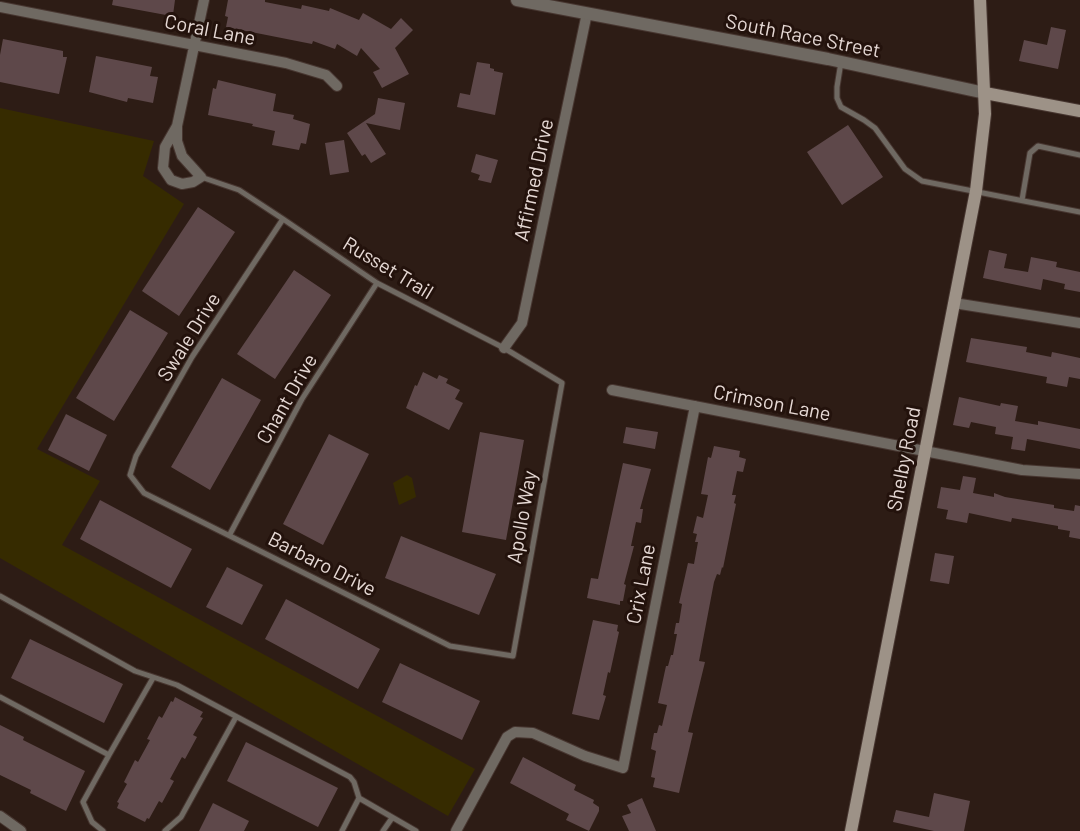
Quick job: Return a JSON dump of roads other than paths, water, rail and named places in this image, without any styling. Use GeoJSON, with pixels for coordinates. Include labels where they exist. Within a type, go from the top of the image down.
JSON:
{"type":"FeatureCollection","features":[{"type":"Feature","properties":{"kind":"main road","name":"Shelby Road"},"geometry":{"type":"LineString","coordinates":[[851,831],[976,191],[985,114],[980,0]]}},
{"type":"Feature","properties":{"kind":"main road","name":"South Race Street"},"geometry":{"type":"LineString","coordinates":[[985,93],[1080,111]]}},
{"type":"Feature","properties":{"kind":"street"},"geometry":{"type":"LineString","coordinates":[[177,126],[165,147],[163,168],[171,180],[182,184],[193,182],[201,177],[182,156],[177,141],[177,126],[204,0]]}},
{"type":"Feature","properties":{"kind":"street","name":"South Race Street"},"geometry":{"type":"LineString","coordinates":[[517,0],[841,62],[985,93]]}},
{"type":"Feature","properties":{"kind":"street","name":"Coral Lane"},"geometry":{"type":"LineString","coordinates":[[0,7],[286,63],[326,75],[338,86]]}},
{"type":"Feature","properties":{"kind":"street","name":"Affirmed Drive"},"geometry":{"type":"LineString","coordinates":[[504,348],[522,323],[587,13]]}},
{"type":"Feature","properties":{"kind":"street"},"geometry":{"type":"LineString","coordinates":[[954,303],[1080,323]]}},
{"type":"Feature","properties":{"kind":"street","name":"Crimson Lane"},"geometry":{"type":"LineString","coordinates":[[612,390],[1022,470],[1080,474]]}},
{"type":"Feature","properties":{"kind":"street","name":"Crix Lane"},"geometry":{"type":"LineString","coordinates":[[456,831],[507,737],[515,732],[533,733],[585,756],[623,768],[695,406]]}},
{"type":"Feature","properties":{"kind":"street"},"geometry":{"type":"LineString","coordinates":[[0,816],[21,831]]}},
{"type":"Feature","properties":{"kind":"lane"},"geometry":{"type":"LineString","coordinates":[[841,62],[837,87],[837,98],[841,107],[874,128],[905,169],[922,181],[1080,212]]}},
{"type":"Feature","properties":{"kind":"lane"},"geometry":{"type":"LineString","coordinates":[[1022,200],[1030,153],[1038,146],[1080,155]]}},
{"type":"Feature","properties":{"kind":"lane","name":"Russet Trail"},"geometry":{"type":"LineString","coordinates":[[201,177],[239,190],[377,282],[504,348],[562,383]]}},
{"type":"Feature","properties":{"kind":"lane","name":"Swale Drive"},"geometry":{"type":"LineString","coordinates":[[130,475],[136,456],[192,357],[283,219]]}},
{"type":"Feature","properties":{"kind":"lane","name":"Chant Drive"},"geometry":{"type":"LineString","coordinates":[[230,534],[302,399],[377,282]]}},
{"type":"Feature","properties":{"kind":"lane","name":"Apollo Way"},"geometry":{"type":"LineString","coordinates":[[513,656],[562,383]]}},
{"type":"Feature","properties":{"kind":"lane","name":"Barbaro Drive"},"geometry":{"type":"LineString","coordinates":[[130,475],[144,493],[450,646],[513,656]]}},
{"type":"Feature","properties":{"kind":"lane"},"geometry":{"type":"LineString","coordinates":[[0,596],[135,670],[177,685],[350,777],[359,798],[416,831]]}},
{"type":"Feature","properties":{"kind":"lane"},"geometry":{"type":"LineString","coordinates":[[103,831],[92,822],[83,802],[153,678]]}},
{"type":"Feature","properties":{"kind":"lane"},"geometry":{"type":"LineString","coordinates":[[0,697],[109,755]]}},
{"type":"Feature","properties":{"kind":"lane"},"geometry":{"type":"LineString","coordinates":[[165,831],[181,817],[236,717]]}},
{"type":"Feature","properties":{"kind":"lane"},"geometry":{"type":"LineString","coordinates":[[342,831],[359,798]]}},
{"type":"Feature","properties":{"kind":"lane"},"geometry":{"type":"LineString","coordinates":[[383,831],[392,818]]}}]}
